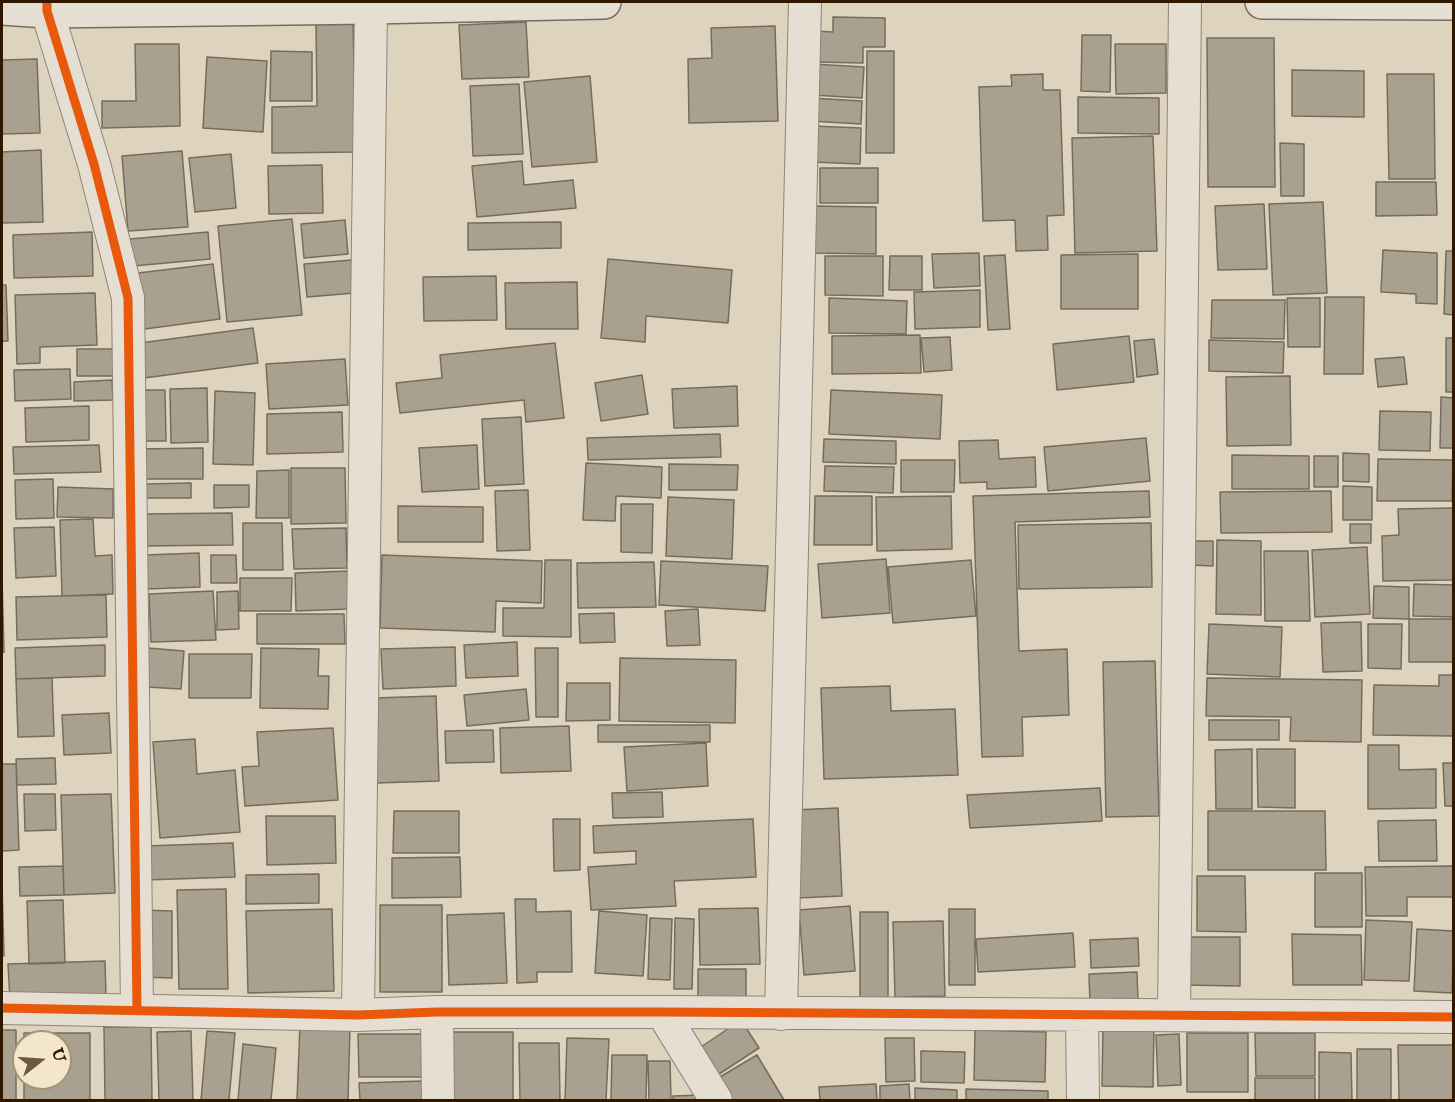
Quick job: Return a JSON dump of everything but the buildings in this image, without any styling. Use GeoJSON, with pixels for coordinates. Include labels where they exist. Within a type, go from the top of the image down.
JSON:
{"type":"FeatureCollection","features":[{"type":"Feature","properties":{"kind":"street"},"geometry":{"type":"LineString","coordinates":[[2,8],[47,6],[371,7],[604,2]]}},
{"type":"Feature","properties":{"kind":"street"},"geometry":{"type":"LineString","coordinates":[[781,1014],[805,2]]}},
{"type":"Feature","properties":{"kind":"street"},"geometry":{"type":"LineString","coordinates":[[1174,1014],[1185,2]]}},
{"type":"Feature","properties":{"kind":"street"},"geometry":{"type":"LineString","coordinates":[[1262,2],[1454,3]]}},
{"type":"Feature","properties":{"kind":"street"},"geometry":{"type":"LineString","coordinates":[[47,6],[94,164],[128,298],[136,1009]]}},
{"type":"Feature","properties":{"kind":"street"},"geometry":{"type":"LineString","coordinates":[[358,1015],[371,7]]}},
{"type":"Feature","properties":{"kind":"street"},"geometry":{"type":"LineString","coordinates":[[2,1008],[358,1015],[436,1012],[662,1012],[1454,1017]]}},
{"type":"Feature","properties":{"kind":"street"},"geometry":{"type":"LineString","coordinates":[[436,1012],[438,1101]]}},
{"type":"Feature","properties":{"kind":"street"},"geometry":{"type":"LineString","coordinates":[[662,1012],[716,1101]]}},
{"type":"Feature","properties":{"kind":"street"},"geometry":{"type":"LineString","coordinates":[[1082,1015],[1083,1101]]}},
{"type":"Feature","properties":{"kind":"cycle path"},"geometry":{"type":"LineString","coordinates":[[47,2],[47,11],[94,164],[128,298],[137,1009]]}},
{"type":"Feature","properties":{"kind":"cycle path"},"geometry":{"type":"LineString","coordinates":[[2,1008],[358,1015],[437,1012],[662,1012],[1454,1017]]}}]}
